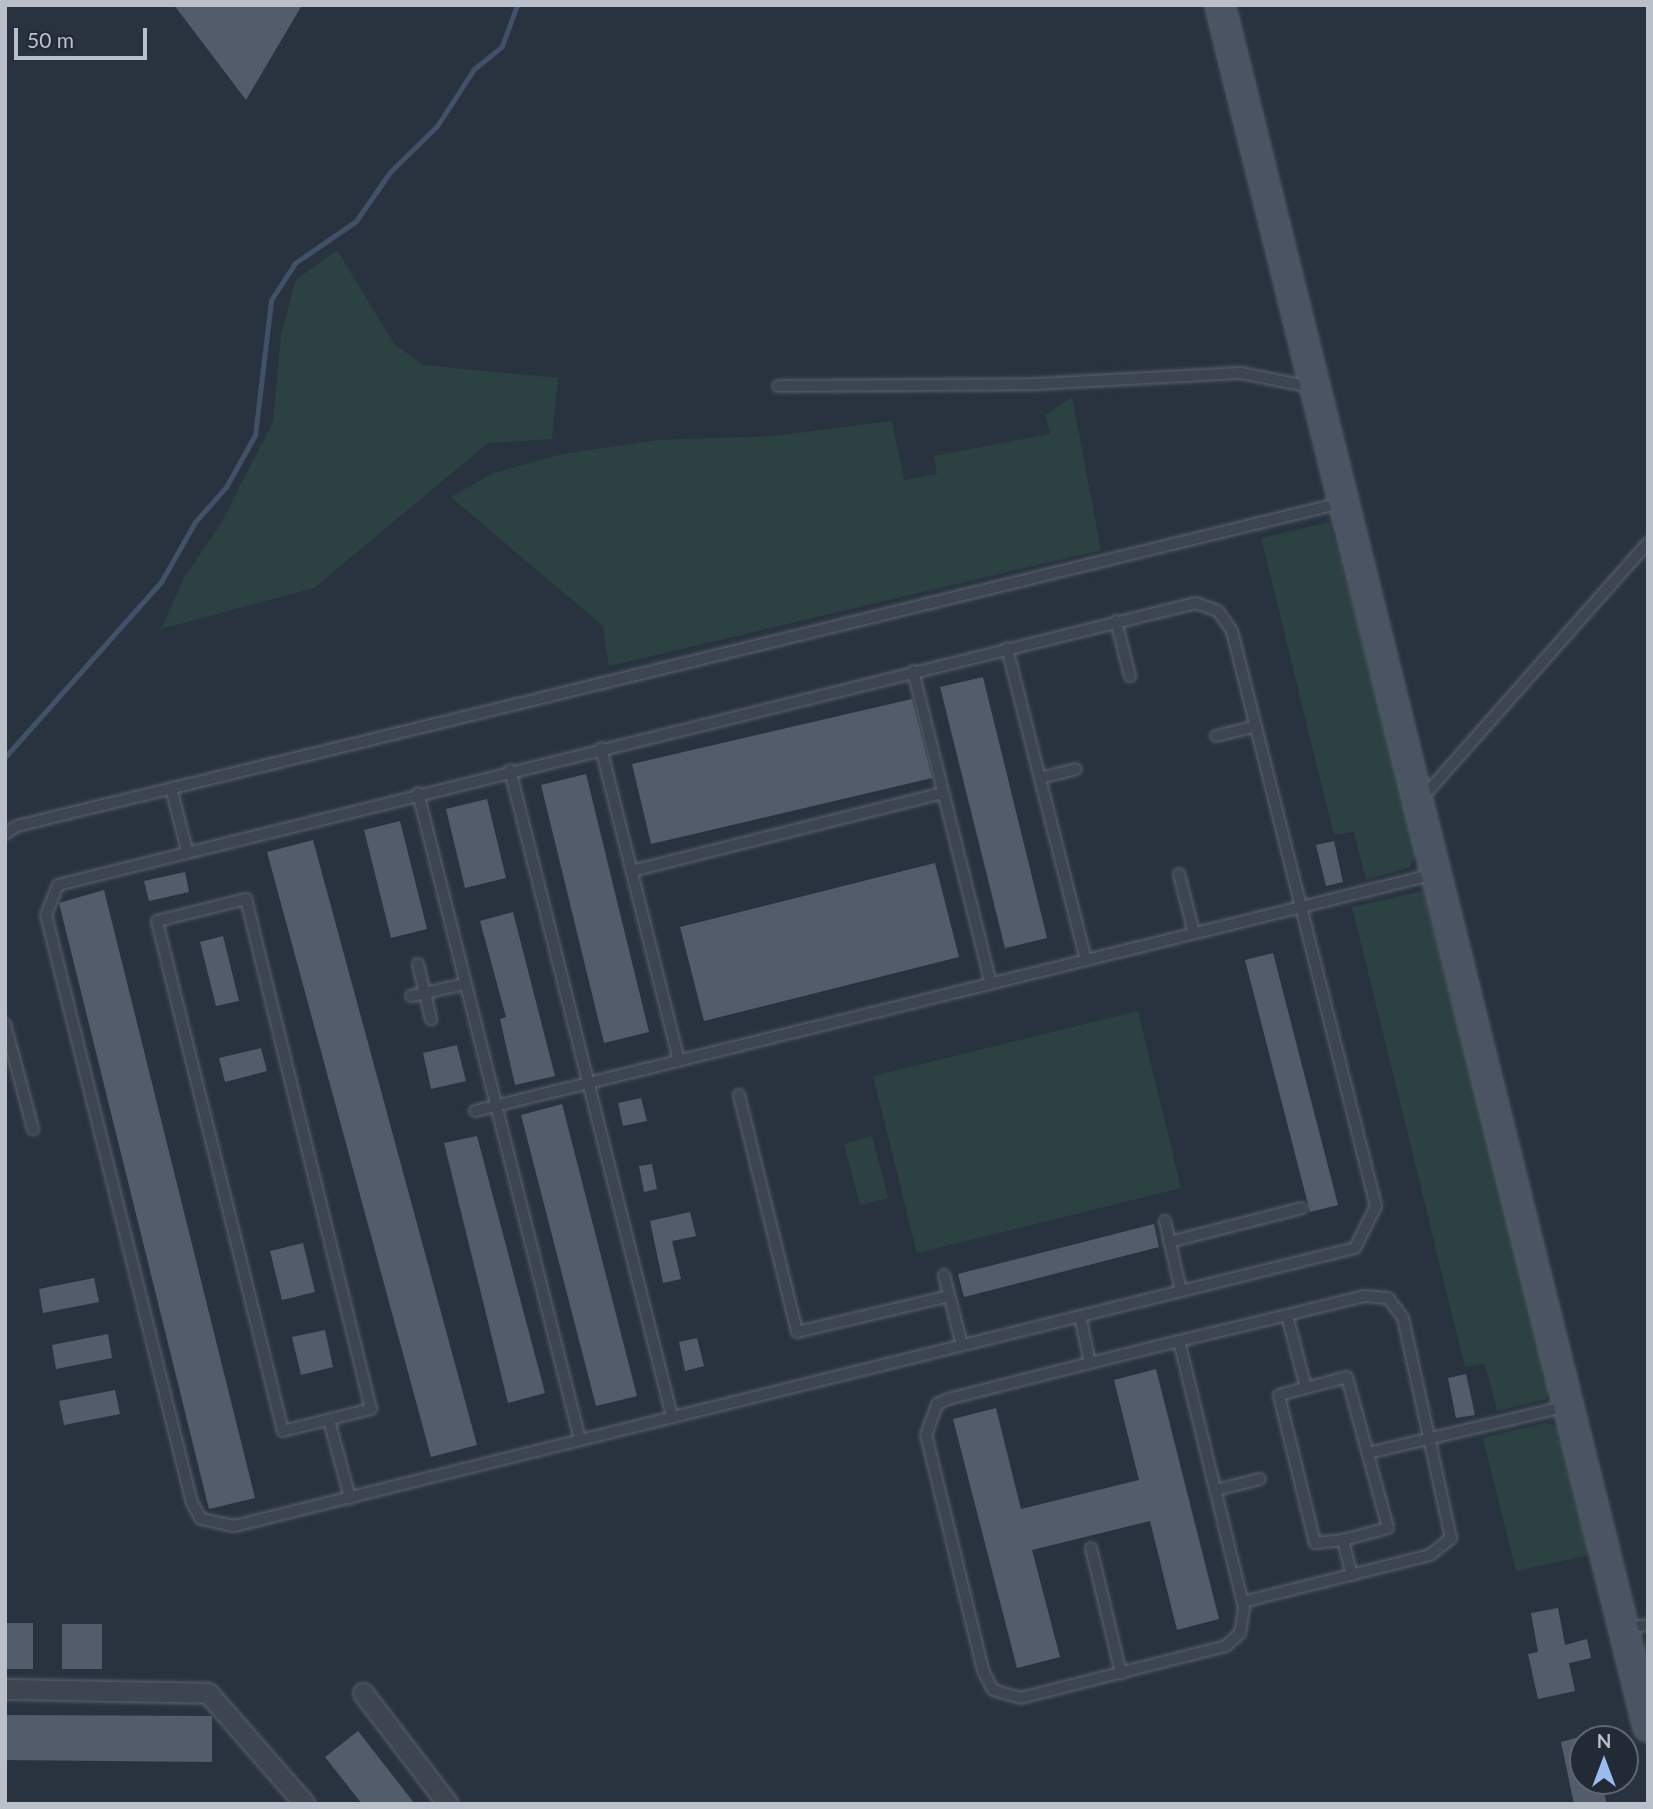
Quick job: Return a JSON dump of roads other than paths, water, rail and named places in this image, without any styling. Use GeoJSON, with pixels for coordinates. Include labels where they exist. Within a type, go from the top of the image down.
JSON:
{"type":"FeatureCollection","features":[{"type":"Feature","properties":{"kind":"main road"},"geometry":{"type":"LineString","coordinates":[[1220,5],[1568,1406],[1635,1627],[1648,1727]]}},
{"type":"Feature","properties":{"kind":"street"},"geometry":{"type":"LineString","coordinates":[[5,1689],[208,1693],[305,1804]]}},
{"type":"Feature","properties":{"kind":"street"},"geometry":{"type":"LineString","coordinates":[[363,1693],[448,1804]]}},
{"type":"Feature","properties":{"kind":"lane"},"geometry":{"type":"LineString","coordinates":[[778,386],[1036,384],[1241,373],[1316,388]]}},
{"type":"Feature","properties":{"kind":"lane"},"geometry":{"type":"LineString","coordinates":[[5,834],[16,825],[1345,503]]}},
{"type":"Feature","properties":{"kind":"lane"},"geometry":{"type":"LineString","coordinates":[[1417,803],[1648,543]]}},
{"type":"Feature","properties":{"kind":"lane"},"geometry":{"type":"LineString","coordinates":[[1189,603],[1218,611],[1232,631],[1376,1206],[1355,1248],[227,1527],[201,1519],[191,1503],[46,915],[50,894],[63,882],[187,850],[1116,621],[1189,603]]}},
{"type":"Feature","properties":{"kind":"lane"},"geometry":{"type":"LineString","coordinates":[[1116,621],[1130,676]]}},
{"type":"Feature","properties":{"kind":"lane"},"geometry":{"type":"LineString","coordinates":[[1007,648],[1086,960]]}},
{"type":"Feature","properties":{"kind":"lane"},"geometry":{"type":"LineString","coordinates":[[913,671],[991,983]]}},
{"type":"Feature","properties":{"kind":"lane"},"geometry":{"type":"LineString","coordinates":[[1216,736],[1256,726]]}},
{"type":"Feature","properties":{"kind":"lane"},"geometry":{"type":"LineString","coordinates":[[601,748],[679,1060]]}},
{"type":"Feature","properties":{"kind":"lane"},"geometry":{"type":"LineString","coordinates":[[1040,778],[1076,769]]}},
{"type":"Feature","properties":{"kind":"lane"},"geometry":{"type":"LineString","coordinates":[[510,770],[672,1417]]}},
{"type":"Feature","properties":{"kind":"lane"},"geometry":{"type":"LineString","coordinates":[[171,788],[187,850]]}},
{"type":"Feature","properties":{"kind":"lane"},"geometry":{"type":"LineString","coordinates":[[418,793],[580,1440]]}},
{"type":"Feature","properties":{"kind":"lane"},"geometry":{"type":"LineString","coordinates":[[632,870],[943,793]]}},
{"type":"Feature","properties":{"kind":"lane"},"geometry":{"type":"LineString","coordinates":[[1179,874],[1194,933]]}},
{"type":"Feature","properties":{"kind":"lane"},"geometry":{"type":"LineString","coordinates":[[475,1111],[1436,874]]}},
{"type":"Feature","properties":{"kind":"lane"},"geometry":{"type":"LineString","coordinates":[[246,899],[371,1409],[330,1420],[283,1431],[157,921],[246,899]]}},
{"type":"Feature","properties":{"kind":"lane"},"geometry":{"type":"LineString","coordinates":[[418,964],[430,1019]]}},
{"type":"Feature","properties":{"kind":"lane"},"geometry":{"type":"LineString","coordinates":[[411,996],[465,984]]}},
{"type":"Feature","properties":{"kind":"lane"},"geometry":{"type":"LineString","coordinates":[[5,1024],[33,1129]]}},
{"type":"Feature","properties":{"kind":"lane"},"geometry":{"type":"LineString","coordinates":[[739,1095],[797,1332],[949,1296]]}},
{"type":"Feature","properties":{"kind":"lane"},"geometry":{"type":"LineString","coordinates":[[1170,1242],[1302,1208]]}},
{"type":"Feature","properties":{"kind":"lane"},"geometry":{"type":"LineString","coordinates":[[1165,1221],[1181,1291]]}},
{"type":"Feature","properties":{"kind":"lane"},"geometry":{"type":"LineString","coordinates":[[944,1275],[962,1345]]}},
{"type":"Feature","properties":{"kind":"lane"},"geometry":{"type":"LineString","coordinates":[[1180,1341],[1243,1602],[1240,1633],[1226,1646],[1021,1698],[999,1695],[988,1685],[926,1435],[930,1412],[942,1401],[1090,1363],[1286,1315],[1370,1295],[1393,1302],[1403,1318],[1432,1438],[1451,1521],[1448,1542],[1436,1553],[1243,1602]]}},
{"type":"Feature","properties":{"kind":"lane"},"geometry":{"type":"LineString","coordinates":[[1286,1315],[1306,1388]]}},
{"type":"Feature","properties":{"kind":"lane"},"geometry":{"type":"LineString","coordinates":[[1080,1316],[1090,1363]]}},
{"type":"Feature","properties":{"kind":"lane"},"geometry":{"type":"LineString","coordinates":[[1347,1377],[1388,1528],[1343,1540],[1315,1543],[1279,1395],[1306,1388],[1347,1377]]}},
{"type":"Feature","properties":{"kind":"lane"},"geometry":{"type":"LineString","coordinates":[[1368,1453],[1568,1406]]}},
{"type":"Feature","properties":{"kind":"lane"},"geometry":{"type":"LineString","coordinates":[[330,1420],[350,1497]]}},
{"type":"Feature","properties":{"kind":"lane"},"geometry":{"type":"LineString","coordinates":[[1216,1490],[1260,1479]]}},
{"type":"Feature","properties":{"kind":"lane"},"geometry":{"type":"LineString","coordinates":[[1343,1540],[1352,1575]]}},
{"type":"Feature","properties":{"kind":"lane"},"geometry":{"type":"LineString","coordinates":[[1091,1548],[1121,1673]]}},
{"type":"Feature","properties":{"kind":"waterway"},"geometry":{"type":"LineString","coordinates":[[5,757],[161,582],[195,522],[226,487],[255,435],[271,300],[295,263],[356,221],[390,172],[437,126],[474,69],[502,46],[517,5]]}}]}
